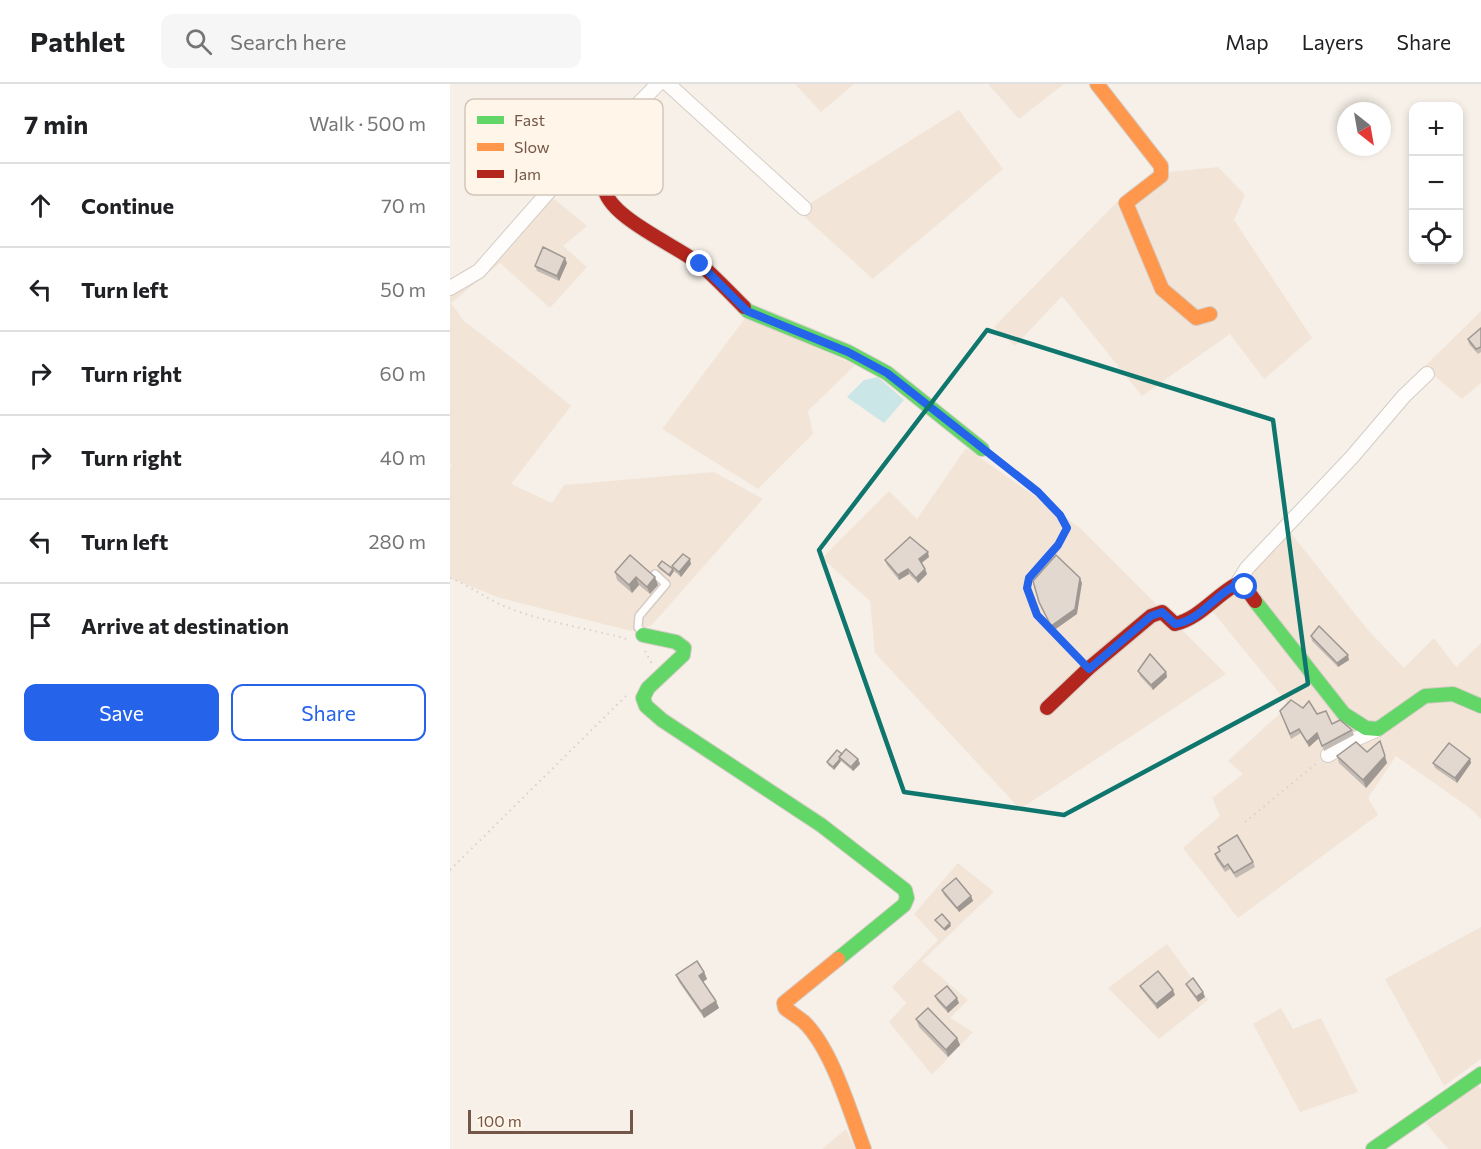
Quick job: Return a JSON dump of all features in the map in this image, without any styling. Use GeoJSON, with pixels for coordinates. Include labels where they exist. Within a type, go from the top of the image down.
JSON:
{"type":"FeatureCollection","features":[{"type":"Feature","properties":{"kind":"street"},"geometry":{"type":"LineString","coordinates":[[643,99],[658,84]]}},
{"type":"Feature","properties":{"kind":"street"},"geometry":{"type":"LineString","coordinates":[[668,84],[804,208]]}},
{"type":"Feature","properties":{"kind":"street"},"geometry":{"type":"LineString","coordinates":[[1097,84],[1161,166],[1161,176],[1126,202],[1162,289],[1196,318],[1210,314]]}},
{"type":"Feature","properties":{"kind":"street"},"geometry":{"type":"LineString","coordinates":[[450,288],[479,272],[546,195]]}},
{"type":"Feature","properties":{"kind":"street"},"geometry":{"type":"LineString","coordinates":[[608,195],[614,206],[633,222],[700,264],[747,311],[848,352],[887,373],[982,449]]}},
{"type":"Feature","properties":{"kind":"street"},"geometry":{"type":"LineString","coordinates":[[1047,708],[1151,616],[1162,612],[1175,624],[1187,622],[1226,589],[1238,584],[1247,568],[1352,457],[1404,396],[1427,374]]}},
{"type":"Feature","properties":{"kind":"street"},"geometry":{"type":"LineString","coordinates":[[1238,584],[1245,587],[1344,714],[1366,729],[1378,729]]}},
{"type":"Feature","properties":{"kind":"street"},"geometry":{"type":"LineString","coordinates":[[639,640],[676,642],[684,648],[683,655],[648,688],[643,698],[646,706],[662,720],[821,825],[905,890],[907,898],[904,905],[784,1003],[784,1008],[803,1021],[817,1038],[864,1149]]}},
{"type":"Feature","properties":{"kind":"street"},"geometry":{"type":"LineString","coordinates":[[1328,755],[1378,729],[1425,696],[1453,694],[1481,706]]}},
{"type":"Feature","properties":{"kind":"street"},"geometry":{"type":"LineString","coordinates":[[1373,1149],[1481,1074]]}},
{"type":"Feature","properties":{"kind":"lane"},"geometry":{"type":"LineString","coordinates":[[639,640],[639,616],[666,584],[656,574]]}},
{"type":"Feature","properties":{"kind":"path"},"geometry":{"type":"LineString","coordinates":[[982,449],[1038,492],[1060,515],[1067,528],[1058,545],[1029,578],[1027,588],[1037,615],[1089,669]]}},
{"type":"Feature","properties":{"kind":"path"},"geometry":{"type":"LineString","coordinates":[[450,578],[502,605],[531,616],[639,640],[652,664],[658,664],[650,672]]}},
{"type":"Feature","properties":{"kind":"path"},"geometry":{"type":"LineString","coordinates":[[450,870],[633,689]]}},
{"type":"Feature","properties":{"kind":"path"},"geometry":{"type":"LineString","coordinates":[[1245,822],[1328,755]]}},
{"type":"Feature","properties":{"kind":"highlighted area"},"geometry":{"type":"Polygon","coordinates":[[[987,330],[1273,420],[1308,684],[1064,815],[904,792],[819,550],[987,330]]]}},
{"type":"Feature","properties":{"kind":"shaded area"},"geometry":{"type":"Polygon","coordinates":[[[795,84],[854,84],[821,112],[795,84]]]}},
{"type":"Feature","properties":{"kind":"shaded area"},"geometry":{"type":"Polygon","coordinates":[[[988,84],[1064,84],[1019,119],[988,84]]]}},
{"type":"Feature","properties":{"kind":"shaded area"},"geometry":{"type":"Polygon","coordinates":[[[959,110],[1003,169],[873,279],[798,211],[959,110]]]}},
{"type":"Feature","properties":{"kind":"shaded area"},"geometry":{"type":"Polygon","coordinates":[[[1218,167],[1245,195],[1234,220],[1312,338],[1264,379],[1230,334],[1142,396],[1062,296],[1015,346],[994,327],[1117,202],[1168,172],[1218,167]]]}},
{"type":"Feature","properties":{"kind":"shaded area"},"geometry":{"type":"Polygon","coordinates":[[[553,198],[587,226],[563,246],[587,267],[550,308],[500,263],[451,303],[464,321],[571,406],[511,484],[552,503],[564,485],[714,472],[763,499],[651,626],[631,631],[500,598],[450,578],[450,468],[452,465],[450,463],[450,280],[507,244],[553,198]]]}},
{"type":"Feature","properties":{"kind":"shaded area"},"geometry":{"type":"Polygon","coordinates":[[[1481,311],[1481,383],[1462,399],[1424,367],[1481,311]]]}},
{"type":"Feature","properties":{"kind":"shaded area"},"geometry":{"type":"Polygon","coordinates":[[[746,317],[855,365],[808,411],[813,434],[758,489],[662,429],[746,317]]]}},
{"type":"Feature","properties":{"kind":"shaded area"},"geometry":{"type":"Polygon","coordinates":[[[966,448],[1079,527],[1226,674],[1020,809],[875,653],[870,601],[822,558],[889,491],[917,519],[966,448]]]}},
{"type":"Feature","properties":{"kind":"shaded area"},"geometry":{"type":"Polygon","coordinates":[[[1290,532],[1367,629],[1404,668],[1434,638],[1456,667],[1481,643],[1481,819],[1471,809],[1396,756],[1368,798],[1378,815],[1238,918],[1183,848],[1220,816],[1212,798],[1243,774],[1228,761],[1289,705],[1213,612],[1290,532]]]}},
{"type":"Feature","properties":{"kind":"shaded area"},"geometry":{"type":"Polygon","coordinates":[[[958,863],[994,892],[922,961],[968,1000],[950,1018],[973,1032],[932,1075],[889,1022],[906,1003],[892,987],[938,940],[914,914],[958,863]]]}},
{"type":"Feature","properties":{"kind":"shaded area"},"geometry":{"type":"Polygon","coordinates":[[[1481,927],[1481,1059],[1444,1086],[1385,979],[1481,927]]]}},
{"type":"Feature","properties":{"kind":"shaded area"},"geometry":{"type":"Polygon","coordinates":[[[1167,944],[1208,1000],[1159,1039],[1108,988],[1167,944]]]}},
{"type":"Feature","properties":{"kind":"shaded area"},"geometry":{"type":"Polygon","coordinates":[[[1281,1008],[1293,1029],[1321,1018],[1358,1092],[1300,1112],[1253,1024],[1281,1008]]]}},
{"type":"Feature","properties":{"kind":"shaded area"},"geometry":{"type":"Polygon","coordinates":[[[1478,1085],[1481,1089],[1481,1149],[1448,1149],[1426,1123],[1478,1085]]]}},
{"type":"Feature","properties":{"kind":"shaded area"},"geometry":{"type":"Polygon","coordinates":[[[846,1129],[855,1149],[822,1149],[846,1129]]]}},
{"type":"Feature","properties":{"kind":"water"},"geometry":{"type":"Polygon","coordinates":[[[878,377],[904,400],[884,423],[847,397],[864,380],[878,377]]]}},
{"type":"Feature","properties":{"kind":"building"},"geometry":{"type":"Polygon","coordinates":[[[543,247],[565,258],[557,276],[535,266],[543,247]]]}},
{"type":"Feature","properties":{"kind":"building"},"geometry":{"type":"Polygon","coordinates":[[[1481,328],[1481,347],[1476,349],[1468,339],[1481,328]]]}},
{"type":"Feature","properties":{"kind":"building"},"geometry":{"type":"Polygon","coordinates":[[[910,537],[928,552],[919,559],[925,569],[916,578],[908,569],[898,575],[885,560],[910,537]]]}},
{"type":"Feature","properties":{"kind":"building"},"geometry":{"type":"Polygon","coordinates":[[[683,554],[690,559],[679,572],[672,566],[683,554]]]}},
{"type":"Feature","properties":{"kind":"building"},"geometry":{"type":"Polygon","coordinates":[[[630,555],[655,577],[647,587],[636,577],[629,585],[615,572],[630,555]]]}},
{"type":"Feature","properties":{"kind":"building"},"geometry":{"type":"Polygon","coordinates":[[[1056,555],[1080,578],[1075,609],[1051,626],[1039,602],[1033,581],[1056,555]]]}},
{"type":"Feature","properties":{"kind":"building"},"geometry":{"type":"Polygon","coordinates":[[[662,561],[673,569],[669,575],[658,566],[662,561]]]}},
{"type":"Feature","properties":{"kind":"building"},"geometry":{"type":"Polygon","coordinates":[[[1319,626],[1348,655],[1337,663],[1311,636],[1319,626]]]}},
{"type":"Feature","properties":{"kind":"building"},"geometry":{"type":"Polygon","coordinates":[[[1150,654],[1166,672],[1151,685],[1138,671],[1150,654]]]}},
{"type":"Feature","properties":{"kind":"building"},"geometry":{"type":"Polygon","coordinates":[[[1291,700],[1303,708],[1309,701],[1317,714],[1326,711],[1332,724],[1340,720],[1352,730],[1322,746],[1317,733],[1307,742],[1299,729],[1290,734],[1280,711],[1291,700]]]}},
{"type":"Feature","properties":{"kind":"building"},"geometry":{"type":"Polygon","coordinates":[[[1380,741],[1385,756],[1363,780],[1337,756],[1356,742],[1367,752],[1380,741]]]}},
{"type":"Feature","properties":{"kind":"building"},"geometry":{"type":"Polygon","coordinates":[[[1449,743],[1470,759],[1455,778],[1433,763],[1449,743]]]}},
{"type":"Feature","properties":{"kind":"building"},"geometry":{"type":"Polygon","coordinates":[[[846,749],[858,759],[851,767],[839,757],[846,749]]]}},
{"type":"Feature","properties":{"kind":"building"},"geometry":{"type":"Polygon","coordinates":[[[837,750],[842,754],[833,767],[827,762],[837,750]]]}},
{"type":"Feature","properties":{"kind":"building"},"geometry":{"type":"Polygon","coordinates":[[[1237,835],[1253,862],[1234,873],[1228,864],[1224,867],[1215,854],[1220,851],[1218,847],[1237,835]]]}},
{"type":"Feature","properties":{"kind":"building"},"geometry":{"type":"Polygon","coordinates":[[[956,878],[971,896],[957,908],[942,890],[956,878]]]}},
{"type":"Feature","properties":{"kind":"building"},"geometry":{"type":"Polygon","coordinates":[[[942,914],[950,923],[944,929],[935,920],[942,914]]]}},
{"type":"Feature","properties":{"kind":"building"},"geometry":{"type":"Polygon","coordinates":[[[697,961],[704,972],[699,976],[716,1001],[701,1011],[676,975],[697,961]]]}},
{"type":"Feature","properties":{"kind":"building"},"geometry":{"type":"Polygon","coordinates":[[[1158,971],[1173,990],[1156,1004],[1140,986],[1158,971]]]}},
{"type":"Feature","properties":{"kind":"building"},"geometry":{"type":"Polygon","coordinates":[[[1193,978],[1203,992],[1196,997],[1186,984],[1193,978]]]}},
{"type":"Feature","properties":{"kind":"building"},"geometry":{"type":"Polygon","coordinates":[[[947,986],[957,998],[946,1008],[935,996],[947,986]]]}},
{"type":"Feature","properties":{"kind":"building"},"geometry":{"type":"Polygon","coordinates":[[[928,1008],[957,1038],[946,1050],[916,1019],[928,1008]]]}},
{"type":"Feature","properties":{"kind":"traffic: fast"},"geometry":{"type":"LineString","coordinates":[[744,307],[748,311],[848,352],[887,373],[982,449]]}},
{"type":"Feature","properties":{"kind":"traffic: fast"},"geometry":{"type":"LineString","coordinates":[[1255,601],[1344,714],[1366,728],[1378,729],[1425,696],[1453,694],[1481,706]]}},
{"type":"Feature","properties":{"kind":"traffic: fast"},"geometry":{"type":"LineString","coordinates":[[643,635],[676,642],[684,648],[683,655],[648,688],[643,698],[646,706],[662,720],[821,825],[905,890],[907,898],[904,905],[838,959]]}},
{"type":"Feature","properties":{"kind":"traffic: fast"},"geometry":{"type":"LineString","coordinates":[[1373,1149],[1481,1074]]}},
{"type":"Feature","properties":{"kind":"traffic: slow"},"geometry":{"type":"LineString","coordinates":[[1097,84],[1161,166],[1161,176],[1126,203],[1162,289],[1196,318],[1210,314]]}},
{"type":"Feature","properties":{"kind":"traffic: slow"},"geometry":{"type":"LineString","coordinates":[[838,959],[784,1003],[785,1008],[804,1022],[814,1034],[832,1064],[864,1149]]}},
{"type":"Feature","properties":{"kind":"traffic: jam"},"geometry":{"type":"LineString","coordinates":[[607,195],[617,209],[630,220],[701,265],[744,307]]}},
{"type":"Feature","properties":{"kind":"traffic: jam"},"geometry":{"type":"LineString","coordinates":[[1047,708],[1089,668],[1151,616],[1162,612],[1175,624],[1184,621],[1237,584],[1245,587],[1255,601]]}},
{"type":"Feature","properties":{"kind":"route"},"geometry":{"type":"LineString","coordinates":[[700,264],[747,311],[848,352],[887,373],[1038,492],[1060,515],[1067,528],[1058,545],[1029,578],[1027,588],[1037,615],[1089,669],[1151,616],[1162,612],[1175,624],[1187,622],[1226,589],[1238,584],[1245,587]]}}]}
